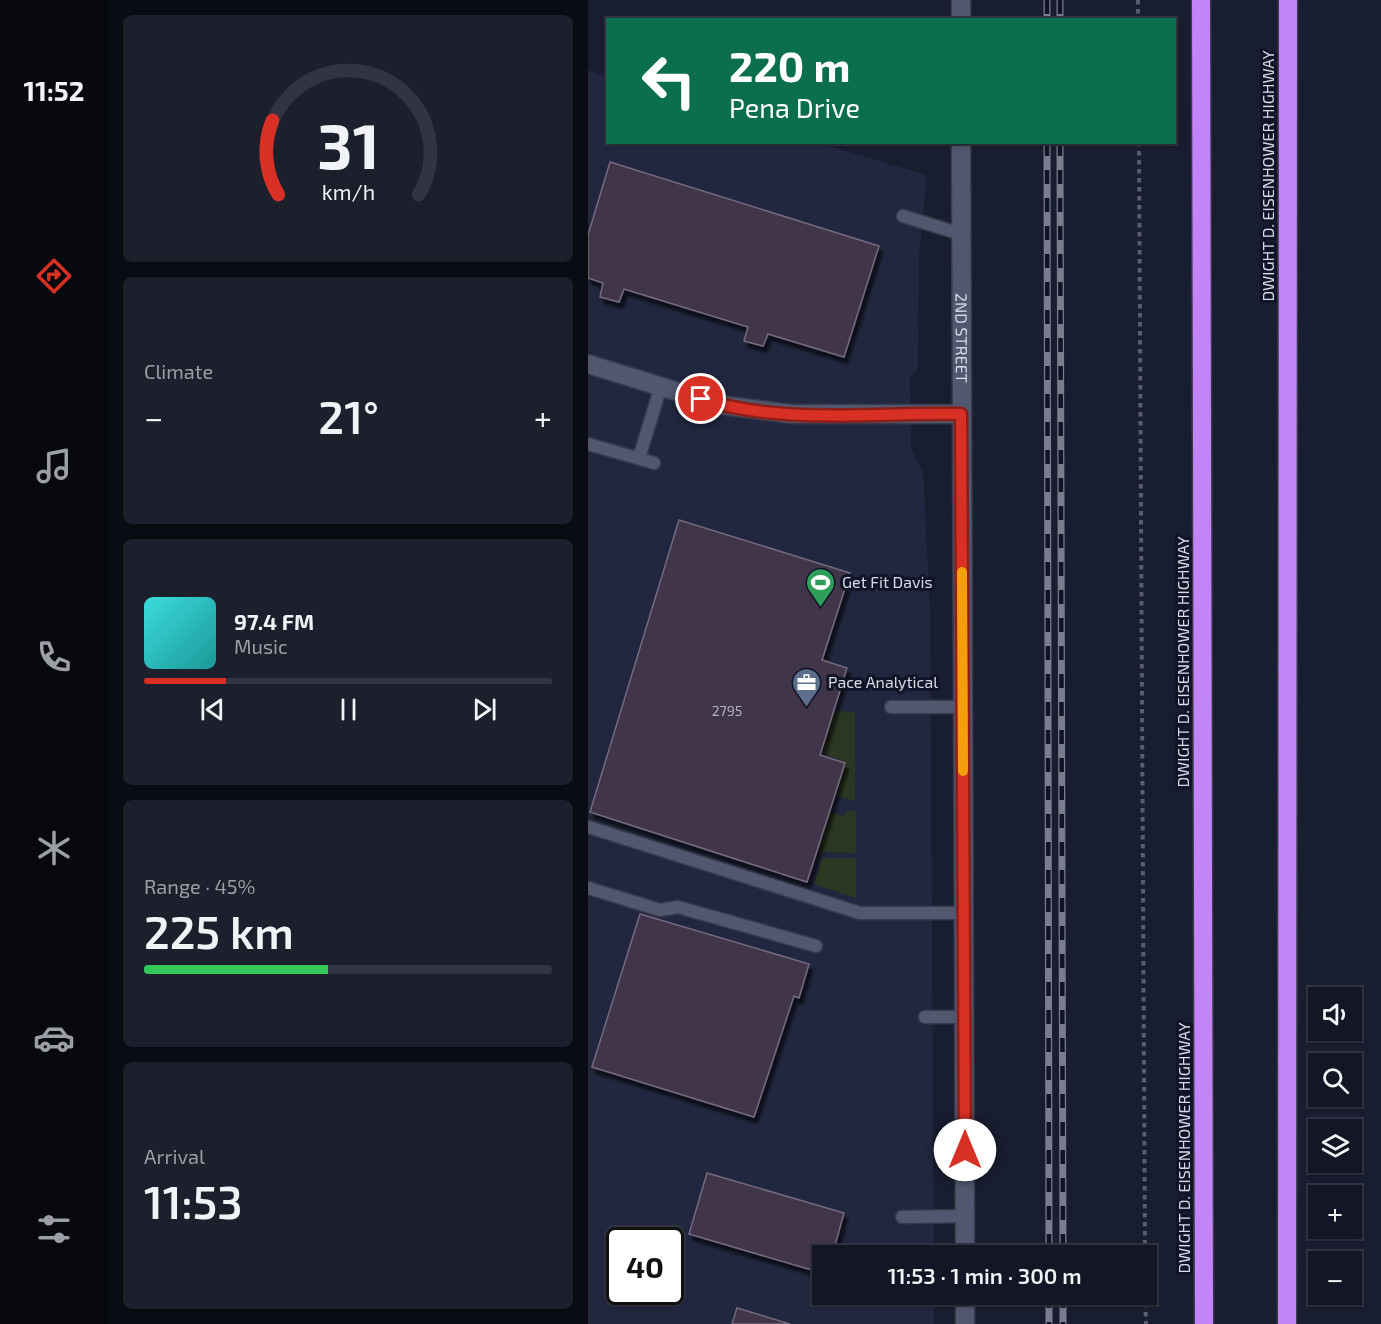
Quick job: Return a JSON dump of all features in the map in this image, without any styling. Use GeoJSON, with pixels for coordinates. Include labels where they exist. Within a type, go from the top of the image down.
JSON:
{"type":"FeatureCollection","features":[{"type":"Feature","properties":{"kind":"highway","name":"DWIGHT D. EISENHOWER HIGHWAY"},"geometry":{"type":"LineString","coordinates":[[1201,0],[1204,1324]]}},
{"type":"Feature","properties":{"kind":"highway","name":"DWIGHT D. EISENHOWER HIGHWAY"},"geometry":{"type":"LineString","coordinates":[[1287,1324],[1288,0]]}},
{"type":"Feature","properties":{"kind":"street"},"geometry":{"type":"LineString","coordinates":[[961,0],[961,18]]}},
{"type":"Feature","properties":{"kind":"street","name":"2ND STREET"},"geometry":{"type":"LineString","coordinates":[[961,144],[965,1245]]}},
{"type":"Feature","properties":{"kind":"street"},"geometry":{"type":"LineString","coordinates":[[588,364],[720,405],[792,414],[961,414]]}},
{"type":"Feature","properties":{"kind":"street"},"geometry":{"type":"LineString","coordinates":[[965,1305],[965,1324]]}},
{"type":"Feature","properties":{"kind":"lane"},"geometry":{"type":"LineString","coordinates":[[903,216],[961,234]]}},
{"type":"Feature","properties":{"kind":"lane"},"geometry":{"type":"LineString","coordinates":[[639,458],[661,387]]}},
{"type":"Feature","properties":{"kind":"lane"},"geometry":{"type":"LineString","coordinates":[[588,444],[654,463]]}},
{"type":"Feature","properties":{"kind":"lane"},"geometry":{"type":"LineString","coordinates":[[891,707],[963,707]]}},
{"type":"Feature","properties":{"kind":"lane"},"geometry":{"type":"LineString","coordinates":[[588,827],[860,913],[964,913]]}},
{"type":"Feature","properties":{"kind":"lane"},"geometry":{"type":"LineString","coordinates":[[588,888],[660,910],[678,907],[816,946]]}},
{"type":"Feature","properties":{"kind":"lane"},"geometry":{"type":"LineString","coordinates":[[925,1017],[964,1017]]}},
{"type":"Feature","properties":{"kind":"lane"},"geometry":{"type":"LineString","coordinates":[[902,1217],[965,1216]]}},
{"type":"Feature","properties":{"kind":"path"},"geometry":{"type":"LineString","coordinates":[[1138,0],[1138,18]]}},
{"type":"Feature","properties":{"kind":"path"},"geometry":{"type":"LineString","coordinates":[[1139,144],[1145,1245]]}},
{"type":"Feature","properties":{"kind":"path"},"geometry":{"type":"LineString","coordinates":[[1145,1305],[1146,1324]]}},
{"type":"Feature","properties":{"kind":"shaded area"},"geometry":{"type":"Polygon","coordinates":[[[588,70],[606,77],[606,144],[822,144],[927,175],[919,258],[918,369],[910,378],[911,449],[923,471],[930,607],[934,1245],[812,1245],[812,1305],[934,1305],[934,1324],[588,1324],[588,70]]]}},
{"type":"Feature","properties":{"kind":"green space"},"geometry":{"type":"Polygon","coordinates":[[[837,711],[855,712],[855,801],[836,796],[845,762],[821,753],[833,716],[836,716],[837,711]]]}},
{"type":"Feature","properties":{"kind":"green space"},"geometry":{"type":"Polygon","coordinates":[[[846,811],[856,811],[856,853],[818,852],[830,812],[844,816],[846,811]]]}},
{"type":"Feature","properties":{"kind":"green space"},"geometry":{"type":"Polygon","coordinates":[[[822,858],[856,858],[856,898],[814,884],[822,858]]]}},
{"type":"Feature","properties":{"kind":"building"},"geometry":{"type":"Polygon","coordinates":[[[610,162],[879,246],[844,357],[768,334],[763,346],[744,341],[748,327],[624,289],[619,302],[600,297],[603,283],[588,278],[588,235],[610,162]]]}},
{"type":"Feature","properties":{"kind":"building"},"geometry":{"type":"Polygon","coordinates":[[[679,520],[850,573],[822,660],[847,668],[820,755],[845,763],[807,882],[590,812],[679,520]]]}},
{"type":"Feature","properties":{"kind":"building"},"geometry":{"type":"Polygon","coordinates":[[[640,914],[809,964],[799,998],[794,996],[754,1117],[592,1067],[640,914]]]}},
{"type":"Feature","properties":{"kind":"building"},"geometry":{"type":"Polygon","coordinates":[[[707,1173],[844,1213],[835,1245],[812,1245],[812,1270],[689,1234],[707,1173]]]}},
{"type":"Feature","properties":{"kind":"building"},"geometry":{"type":"Polygon","coordinates":[[[737,1308],[790,1324],[732,1324],[737,1308]]]}},
{"type":"Feature","properties":{"kind":"railway"},"geometry":{"type":"LineString","coordinates":[[1047,0],[1047,18]]}},
{"type":"Feature","properties":{"kind":"railway"},"geometry":{"type":"LineString","coordinates":[[1060,0],[1060,18]]}},
{"type":"Feature","properties":{"kind":"railway"},"geometry":{"type":"LineString","coordinates":[[1047,144],[1049,1245]]}},
{"type":"Feature","properties":{"kind":"railway"},"geometry":{"type":"LineString","coordinates":[[1060,144],[1063,1245]]}},
{"type":"Feature","properties":{"kind":"railway"},"geometry":{"type":"LineString","coordinates":[[1049,1305],[1049,1324]]}},
{"type":"Feature","properties":{"kind":"railway"},"geometry":{"type":"LineString","coordinates":[[1063,1305],[1063,1324]]}},
{"type":"Feature","properties":{"kind":"slow traffic"},"geometry":{"type":"LineString","coordinates":[[962,572],[963,771]]}},
{"type":"Feature","properties":{"kind":"place","name":"Get Fit Davis"},"geometry":{"type":"Point","coordinates":[821,608]}},
{"type":"Feature","properties":{"kind":"place","name":"Pace Analytical"},"geometry":{"type":"Point","coordinates":[807,708]}},
{"type":"Feature","properties":{"kind":"route"},"geometry":{"type":"LineString","coordinates":[[701,399],[720,405],[792,414],[961,414],[965,1150]]}}]}
